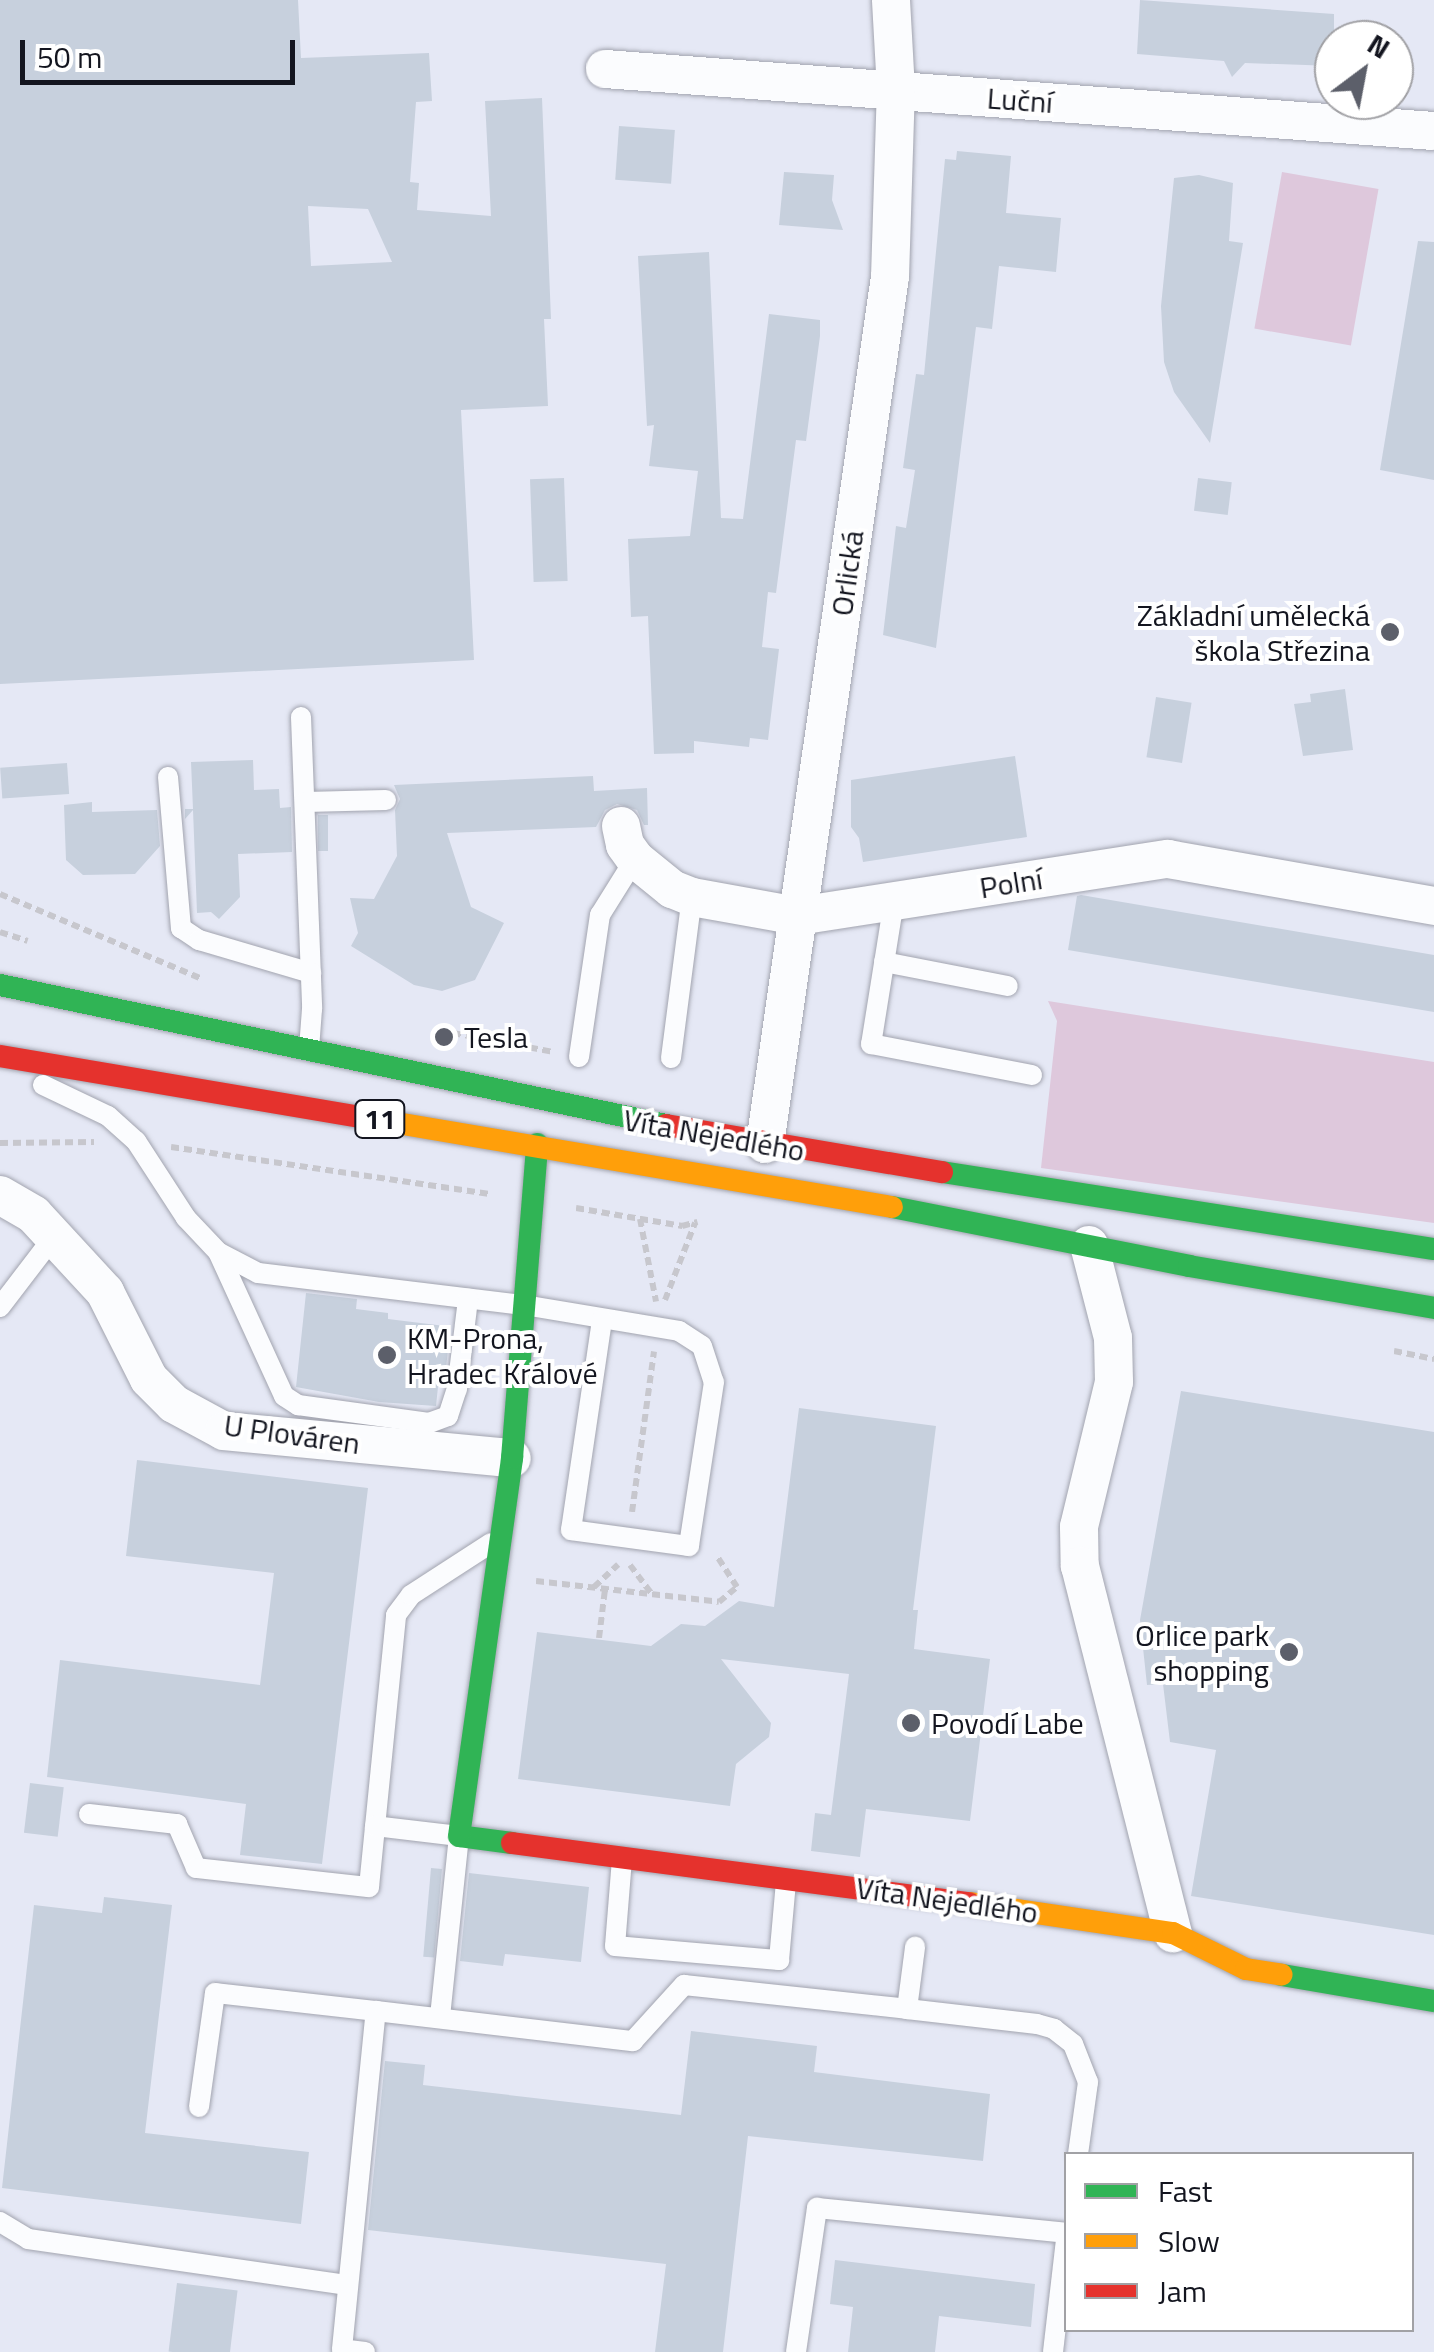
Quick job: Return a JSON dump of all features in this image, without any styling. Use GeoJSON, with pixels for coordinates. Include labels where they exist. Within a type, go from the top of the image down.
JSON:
{"type":"FeatureCollection","features":[{"type":"Feature","properties":{"kind":"main road","name":"Víta Nejedlého"},"geometry":{"type":"LineString","coordinates":[[0,985],[543,1103],[764,1144],[1434,1248]]}},
{"type":"Feature","properties":{"kind":"main road","name":"Víta Nejedlého"},"geometry":{"type":"LineString","coordinates":[[0,1056],[536,1144],[1434,1308]]}},
{"type":"Feature","properties":{"kind":"main road"},"geometry":{"type":"LineString","coordinates":[[460,1836],[512,1458],[536,1144]]}},
{"type":"Feature","properties":{"kind":"main road","name":"Víta Nejedlého"},"geometry":{"type":"LineString","coordinates":[[460,1836],[1173,1933],[1246,1969],[1434,2001]]}},
{"type":"Feature","properties":{"kind":"street","name":"Orlická"},"geometry":{"type":"LineString","coordinates":[[764,1144],[890,277],[896,90],[891,0]]}},
{"type":"Feature","properties":{"kind":"street","name":"Luční"},"geometry":{"type":"LineString","coordinates":[[605,69],[1434,132]]}},
{"type":"Feature","properties":{"kind":"street","name":"Polní"},"geometry":{"type":"LineString","coordinates":[[628,843],[672,888],[692,898],[798,916],[1168,859],[1434,906]]}},
{"type":"Feature","properties":{"kind":"street","name":"U Plováren"},"geometry":{"type":"LineString","coordinates":[[0,1195],[34,1215],[105,1292],[149,1379],[174,1404],[224,1431],[512,1458]]}},
{"type":"Feature","properties":{"kind":"street"},"geometry":{"type":"LineString","coordinates":[[1089,1245],[1115,1360],[1101,1442],[1079,1526],[1080,1566],[1173,1933]]}},
{"type":"Feature","properties":{"kind":"lane"},"geometry":{"type":"LineString","coordinates":[[302,717],[311,973],[309,1051]]}},
{"type":"Feature","properties":{"kind":"lane"},"geometry":{"type":"LineString","coordinates":[[168,777],[181,928],[198,940],[311,973]]}},
{"type":"Feature","properties":{"kind":"lane"},"geometry":{"type":"LineString","coordinates":[[305,802],[386,800]]}},
{"type":"Feature","properties":{"kind":"lane"},"geometry":{"type":"LineString","coordinates":[[578,1057],[600,915],[628,843]]}},
{"type":"Feature","properties":{"kind":"lane"},"geometry":{"type":"LineString","coordinates":[[672,1058],[692,898]]}},
{"type":"Feature","properties":{"kind":"lane"},"geometry":{"type":"LineString","coordinates":[[894,901],[871,1044],[1032,1075]]}},
{"type":"Feature","properties":{"kind":"lane"},"geometry":{"type":"LineString","coordinates":[[884,962],[1008,986]]}},
{"type":"Feature","properties":{"kind":"lane"},"geometry":{"type":"LineString","coordinates":[[0,1066],[92,1106],[136,1142],[186,1218],[218,1252],[284,1396],[298,1404],[430,1423],[448,1416],[457,1389],[468,1299]]}},
{"type":"Feature","properties":{"kind":"lane"},"geometry":{"type":"LineString","coordinates":[[0,1307],[55,1235]]}},
{"type":"Feature","properties":{"kind":"lane"},"geometry":{"type":"LineString","coordinates":[[218,1252],[258,1273],[524,1305],[679,1331],[702,1346],[714,1382],[689,1546],[571,1530],[602,1319]]}},
{"type":"Feature","properties":{"kind":"lane"},"geometry":{"type":"LineString","coordinates":[[89,1814],[177,1824],[196,1868],[370,1887],[396,1615],[411,1594],[501,1536]]}},
{"type":"Feature","properties":{"kind":"lane"},"geometry":{"type":"LineString","coordinates":[[375,1826],[460,1836],[440,2018]]}},
{"type":"Feature","properties":{"kind":"lane"},"geometry":{"type":"LineString","coordinates":[[622,1857],[615,1946],[779,1960],[786,1879]]}},
{"type":"Feature","properties":{"kind":"lane"},"geometry":{"type":"LineString","coordinates":[[907,2009],[915,1947]]}},
{"type":"Feature","properties":{"kind":"lane"},"geometry":{"type":"LineString","coordinates":[[200,2107],[215,1993],[633,2041],[684,1985],[1054,2029],[1074,2044],[1088,2082],[1078,2152]]}},
{"type":"Feature","properties":{"kind":"lane"},"geometry":{"type":"LineString","coordinates":[[365,2352],[342,2348],[376,2011]]}},
{"type":"Feature","properties":{"kind":"lane"},"geometry":{"type":"LineString","coordinates":[[796,2352],[817,2208],[1064,2236]]}},
{"type":"Feature","properties":{"kind":"lane"},"geometry":{"type":"LineString","coordinates":[[0,2222],[28,2239],[348,2285]]}},
{"type":"Feature","properties":{"kind":"lane"},"geometry":{"type":"LineString","coordinates":[[1054,2352],[1064,2255]]}},
{"type":"Feature","properties":{"kind":"path"},"geometry":{"type":"LineString","coordinates":[[0,894],[209,982]]}},
{"type":"Feature","properties":{"kind":"path"},"geometry":{"type":"LineString","coordinates":[[438,1030],[578,1057]]}},
{"type":"Feature","properties":{"kind":"path"},"geometry":{"type":"LineString","coordinates":[[0,1142],[136,1142],[682,1226],[710,1218]]}},
{"type":"Feature","properties":{"kind":"path"},"geometry":{"type":"LineString","coordinates":[[640,1219],[658,1315],[695,1222]]}},
{"type":"Feature","properties":{"kind":"path"},"geometry":{"type":"LineString","coordinates":[[629,1538],[656,1328]]}},
{"type":"Feature","properties":{"kind":"path"},"geometry":{"type":"LineString","coordinates":[[1379,1348],[1434,1359]]}},
{"type":"Feature","properties":{"kind":"path"},"geometry":{"type":"LineString","coordinates":[[496,1576],[720,1602],[728,1599],[736,1581],[718,1558]]}},
{"type":"Feature","properties":{"kind":"path"},"geometry":{"type":"LineString","coordinates":[[593,1588],[626,1559],[653,1595]]}},
{"type":"Feature","properties":{"kind":"path"},"geometry":{"type":"LineString","coordinates":[[599,1638],[605,1589]]}},
{"type":"Feature","properties":{"kind":"shaded area"},"geometry":{"type":"Polygon","coordinates":[[[1282,172],[1379,189],[1351,346],[1254,329],[1282,172]]]}},
{"type":"Feature","properties":{"kind":"shaded area"},"geometry":{"type":"Polygon","coordinates":[[[1048,1001],[1434,1062],[1434,1223],[1041,1168],[1057,1021],[1048,1001]]]}},
{"type":"Feature","properties":{"kind":"building"},"geometry":{"type":"Polygon","coordinates":[[[0,0],[298,0],[301,58],[429,53],[432,101],[416,102],[410,182],[419,183],[417,210],[491,216],[485,101],[542,98],[551,319],[544,319],[548,406],[461,410],[474,660],[0,684],[0,0]],[[308,206],[311,266],[392,262],[368,209],[308,206]]]}},
{"type":"Feature","properties":{"kind":"building"},"geometry":{"type":"Polygon","coordinates":[[[1140,0],[1334,14],[1334,20],[1314,20],[1314,65],[1245,63],[1232,77],[1224,61],[1137,54],[1140,0]]]}},
{"type":"Feature","properties":{"kind":"building"},"geometry":{"type":"Polygon","coordinates":[[[619,126],[675,130],[671,184],[615,180],[619,126]]]}},
{"type":"Feature","properties":{"kind":"building"},"geometry":{"type":"Polygon","coordinates":[[[957,151],[1011,156],[1006,213],[1061,218],[1056,272],[999,266],[992,329],[976,327],[936,648],[883,635],[896,526],[906,528],[915,470],[903,468],[916,374],[924,375],[945,159],[956,160],[957,151]]]}},
{"type":"Feature","properties":{"kind":"building"},"geometry":{"type":"Polygon","coordinates":[[[784,172],[834,175],[832,200],[843,230],[779,225],[784,172]]]}},
{"type":"Feature","properties":{"kind":"building"},"geometry":{"type":"Polygon","coordinates":[[[1199,175],[1233,183],[1229,241],[1243,243],[1210,443],[1174,392],[1164,362],[1161,306],[1174,178],[1199,175]]]}},
{"type":"Feature","properties":{"kind":"building"},"geometry":{"type":"Polygon","coordinates":[[[1418,241],[1434,242],[1434,480],[1380,470],[1418,241]]]}},
{"type":"Feature","properties":{"kind":"building"},"geometry":{"type":"Polygon","coordinates":[[[709,252],[721,518],[743,519],[769,314],[820,320],[820,336],[806,441],[796,440],[776,593],[768,592],[762,647],[779,649],[768,740],[750,738],[749,747],[694,741],[694,753],[654,754],[648,616],[631,617],[628,539],[690,536],[698,471],[649,466],[654,425],[647,426],[638,256],[709,252]]]}},
{"type":"Feature","properties":{"kind":"building"},"geometry":{"type":"Polygon","coordinates":[[[564,478],[568,581],[534,582],[530,479],[564,478]]]}},
{"type":"Feature","properties":{"kind":"building"},"geometry":{"type":"Polygon","coordinates":[[[1198,478],[1232,482],[1228,515],[1194,511],[1198,478]]]}},
{"type":"Feature","properties":{"kind":"building"},"geometry":{"type":"Polygon","coordinates":[[[1345,689],[1353,750],[1303,756],[1294,704],[1311,702],[1310,694],[1345,689]]]}},
{"type":"Feature","properties":{"kind":"building"},"geometry":{"type":"Polygon","coordinates":[[[1156,697],[1192,703],[1182,763],[1146,757],[1156,697]]]}},
{"type":"Feature","properties":{"kind":"building"},"geometry":{"type":"Polygon","coordinates":[[[1015,756],[1027,837],[863,862],[859,838],[851,827],[851,780],[1015,756]]]}},
{"type":"Feature","properties":{"kind":"building"},"geometry":{"type":"Polygon","coordinates":[[[253,760],[254,790],[279,789],[280,808],[291,807],[292,852],[238,854],[240,897],[219,919],[211,912],[197,913],[193,810],[185,819],[185,809],[193,809],[191,762],[253,760]]]}},
{"type":"Feature","properties":{"kind":"building"},"geometry":{"type":"Polygon","coordinates":[[[67,763],[69,794],[2,799],[0,768],[67,763]]]}},
{"type":"Feature","properties":{"kind":"building"},"geometry":{"type":"Polygon","coordinates":[[[593,776],[594,791],[647,788],[648,825],[644,825],[637,810],[617,804],[605,810],[596,827],[447,833],[471,907],[504,923],[475,980],[442,991],[414,985],[351,946],[358,933],[350,898],[374,899],[397,856],[395,810],[400,799],[394,785],[593,776]]]}},
{"type":"Feature","properties":{"kind":"building"},"geometry":{"type":"Polygon","coordinates":[[[92,802],[92,812],[157,810],[160,846],[135,874],[83,875],[66,860],[64,805],[92,802]]]}},
{"type":"Feature","properties":{"kind":"building"},"geometry":{"type":"Polygon","coordinates":[[[318,815],[328,815],[328,851],[318,851],[318,815]]]}},
{"type":"Feature","properties":{"kind":"building"},"geometry":{"type":"Polygon","coordinates":[[[1077,896],[1434,955],[1434,1012],[1068,950],[1077,896]]]}},
{"type":"Feature","properties":{"kind":"building"},"geometry":{"type":"Polygon","coordinates":[[[306,1293],[357,1299],[356,1309],[388,1313],[388,1319],[445,1326],[445,1331],[450,1332],[444,1386],[438,1387],[436,1406],[379,1402],[296,1387],[306,1293]]]}},
{"type":"Feature","properties":{"kind":"building","name":"Orlice park shopping"},"geometry":{"type":"Polygon","coordinates":[[[1181,1391],[1434,1432],[1434,1935],[1191,1896],[1216,1750],[1170,1742],[1163,1684],[1147,1685],[1140,1620],[1181,1391]]]}},
{"type":"Feature","properties":{"kind":"building"},"geometry":{"type":"Polygon","coordinates":[[[799,1408],[936,1426],[913,1610],[918,1610],[914,1649],[990,1659],[970,1821],[866,1809],[860,1857],[811,1851],[815,1813],[831,1815],[849,1674],[721,1659],[771,1723],[769,1737],[736,1764],[730,1806],[518,1779],[537,1632],[651,1646],[681,1624],[705,1626],[739,1601],[774,1607],[799,1408]]]}},
{"type":"Feature","properties":{"kind":"building"},"geometry":{"type":"Polygon","coordinates":[[[137,1460],[368,1488],[322,1864],[240,1855],[246,1804],[47,1777],[60,1660],[260,1685],[274,1573],[126,1556],[137,1460]]]}},
{"type":"Feature","properties":{"kind":"building"},"geometry":{"type":"Polygon","coordinates":[[[30,1783],[64,1787],[58,1837],[24,1833],[30,1783]]]}},
{"type":"Feature","properties":{"kind":"building"},"geometry":{"type":"Polygon","coordinates":[[[431,1868],[442,1869],[434,1958],[423,1957],[431,1868]]]}},
{"type":"Feature","properties":{"kind":"building"},"geometry":{"type":"Polygon","coordinates":[[[469,1873],[589,1887],[581,1962],[505,1954],[503,1966],[460,1961],[469,1873]]]}},
{"type":"Feature","properties":{"kind":"building"},"geometry":{"type":"Polygon","coordinates":[[[104,1897],[172,1905],[145,2133],[309,2152],[301,2224],[2,2188],[34,1905],[102,1913],[104,1897]]]}},
{"type":"Feature","properties":{"kind":"building"},"geometry":{"type":"Polygon","coordinates":[[[691,2031],[817,2046],[814,2072],[990,2094],[983,2161],[748,2136],[723,2352],[655,2352],[666,2264],[368,2230],[385,2061],[425,2065],[423,2085],[681,2115],[691,2031]]]}},
{"type":"Feature","properties":{"kind":"building"},"geometry":{"type":"Polygon","coordinates":[[[835,2260],[1035,2284],[1031,2327],[939,2316],[935,2352],[848,2352],[853,2307],[830,2304],[835,2260]]]}},
{"type":"Feature","properties":{"kind":"building"},"geometry":{"type":"Polygon","coordinates":[[[177,2283],[238,2290],[230,2352],[169,2351],[177,2283]]]}},
{"type":"Feature","properties":{"kind":"traffic: fast"},"geometry":{"type":"LineString","coordinates":[[0,985],[666,1125]]}},
{"type":"Feature","properties":{"kind":"traffic: fast"},"geometry":{"type":"LineString","coordinates":[[512,1843],[459,1836],[512,1458],[537,1144]]}},
{"type":"Feature","properties":{"kind":"traffic: fast"},"geometry":{"type":"LineString","coordinates":[[942,1172],[1434,1249]]}},
{"type":"Feature","properties":{"kind":"traffic: fast"},"geometry":{"type":"LineString","coordinates":[[892,1207],[1189,1266],[1434,1308]]}},
{"type":"Feature","properties":{"kind":"traffic: fast"},"geometry":{"type":"LineString","coordinates":[[1282,1975],[1434,2001]]}},
{"type":"Feature","properties":{"kind":"traffic: slow"},"geometry":{"type":"LineString","coordinates":[[391,1122],[892,1207]]}},
{"type":"Feature","properties":{"kind":"traffic: slow"},"geometry":{"type":"LineString","coordinates":[[969,1903],[1173,1933],[1246,1969],[1282,1975]]}},
{"type":"Feature","properties":{"kind":"traffic: jam"},"geometry":{"type":"LineString","coordinates":[[0,1056],[391,1122]]}},
{"type":"Feature","properties":{"kind":"traffic: jam"},"geometry":{"type":"LineString","coordinates":[[666,1125],[942,1172]]}},
{"type":"Feature","properties":{"kind":"traffic: jam"},"geometry":{"type":"LineString","coordinates":[[512,1843],[969,1903]]}},
{"type":"Feature","properties":{"kind":"place","name":"Základní umělecká škola Střezina"},"geometry":{"type":"Point","coordinates":[1390,632]}},
{"type":"Feature","properties":{"kind":"place","name":"Tesla"},"geometry":{"type":"Point","coordinates":[444,1037]}},
{"type":"Feature","properties":{"kind":"place","name":"KM-Prona, Hradec Králové"},"geometry":{"type":"Point","coordinates":[387,1355]}},
{"type":"Feature","properties":{"kind":"place","name":"Orlice park shopping"},"geometry":{"type":"Point","coordinates":[1289,1652]}},
{"type":"Feature","properties":{"kind":"place","name":"Povodí Labe"},"geometry":{"type":"Point","coordinates":[911,1723]}}]}
